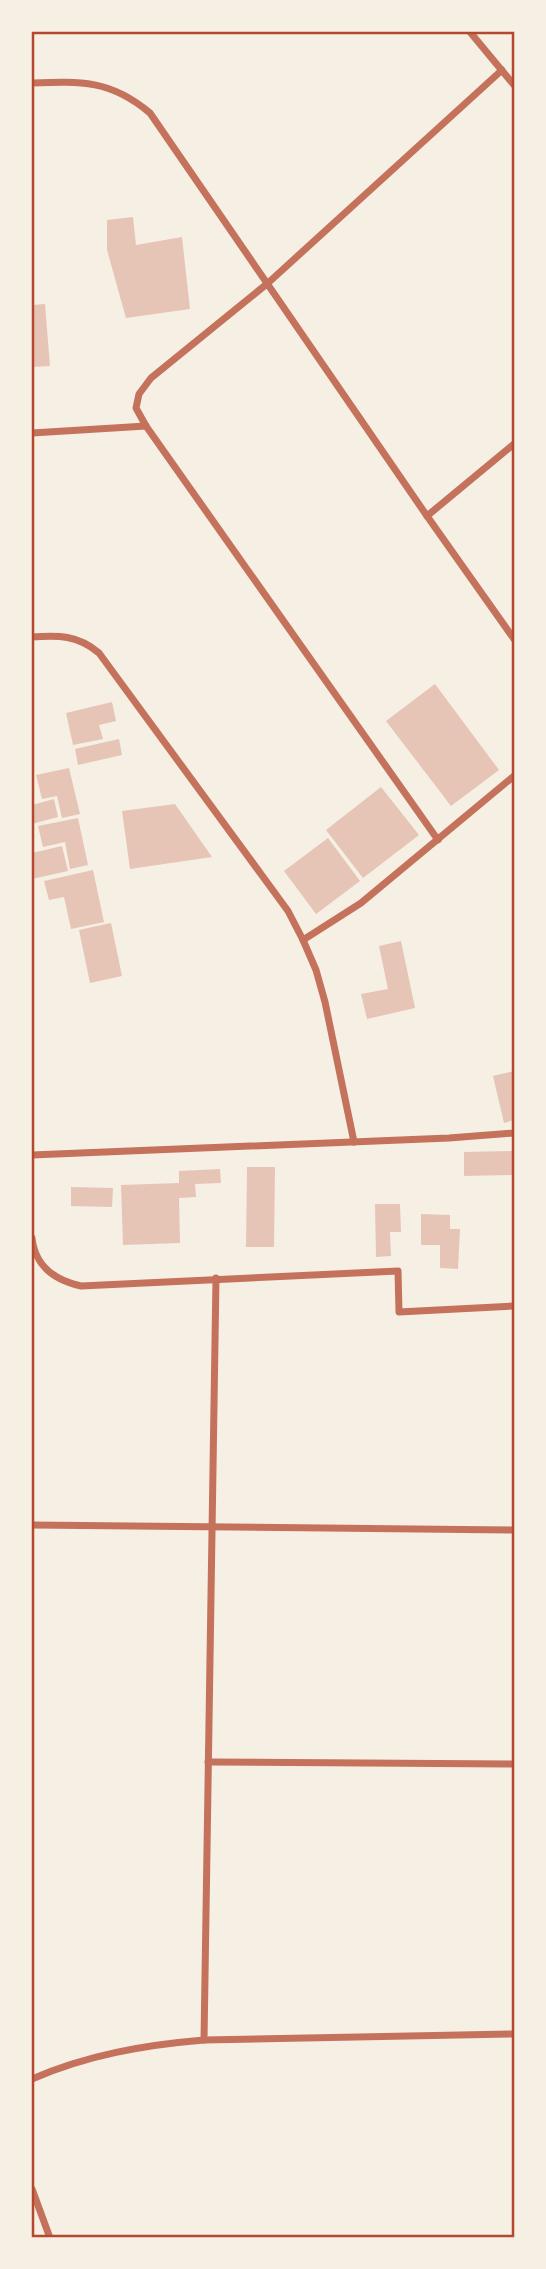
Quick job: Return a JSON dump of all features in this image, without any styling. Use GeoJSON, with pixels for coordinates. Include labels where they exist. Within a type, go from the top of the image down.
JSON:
{"type":"FeatureCollection","features":[{"type":"Feature","properties":{"kind":"street"},"geometry":{"type":"LineString","coordinates":[[470,32],[514,85]]}},
{"type":"Feature","properties":{"kind":"street"},"geometry":{"type":"LineString","coordinates":[[438,840],[146,426],[136,408],[139,394],[151,378],[268,283],[502,70]]}},
{"type":"Feature","properties":{"kind":"street"},"geometry":{"type":"LineString","coordinates":[[32,83],[95,84],[121,93],[150,113],[514,639]]}},
{"type":"Feature","properties":{"kind":"street"},"geometry":{"type":"LineString","coordinates":[[32,433],[146,426]]}},
{"type":"Feature","properties":{"kind":"street"},"geometry":{"type":"LineString","coordinates":[[427,516],[514,444]]}},
{"type":"Feature","properties":{"kind":"street"},"geometry":{"type":"LineString","coordinates":[[32,637],[66,635],[80,640],[99,653],[282,902],[316,970],[354,1142]]}},
{"type":"Feature","properties":{"kind":"street"},"geometry":{"type":"LineString","coordinates":[[303,940],[361,903],[514,776]]}},
{"type":"Feature","properties":{"kind":"street"},"geometry":{"type":"LineString","coordinates":[[32,1154],[449,1138],[514,1133]]}},
{"type":"Feature","properties":{"kind":"street"},"geometry":{"type":"LineString","coordinates":[[32,1238],[33,1249],[44,1268],[52,1276],[80,1286],[398,1271],[399,1312],[514,1306]]}},
{"type":"Feature","properties":{"kind":"street"},"geometry":{"type":"LineString","coordinates":[[204,2040],[216,1278]]}},
{"type":"Feature","properties":{"kind":"street"},"geometry":{"type":"LineString","coordinates":[[32,1525],[514,1530]]}},
{"type":"Feature","properties":{"kind":"street"},"geometry":{"type":"LineString","coordinates":[[208,1762],[514,1764]]}},
{"type":"Feature","properties":{"kind":"street"},"geometry":{"type":"LineString","coordinates":[[32,2079],[102,2054],[156,2044],[204,2040],[514,2035]]}},
{"type":"Feature","properties":{"kind":"street"},"geometry":{"type":"LineString","coordinates":[[32,2189],[50,2238]]}},
{"type":"Feature","properties":{"kind":"building"},"geometry":{"type":"Polygon","coordinates":[[[133,217],[136,245],[182,237],[190,309],[126,318],[107,250],[107,220],[133,217]]]}},
{"type":"Feature","properties":{"kind":"building"},"geometry":{"type":"Polygon","coordinates":[[[45,304],[50,366],[32,367],[32,305],[45,304]]]}},
{"type":"Feature","properties":{"kind":"building"},"geometry":{"type":"Polygon","coordinates":[[[435,684],[499,770],[451,806],[386,721],[435,684]]]}},
{"type":"Feature","properties":{"kind":"building"},"geometry":{"type":"Polygon","coordinates":[[[112,702],[116,721],[99,725],[103,739],[73,745],[66,713],[112,702]]]}},
{"type":"Feature","properties":{"kind":"building"},"geometry":{"type":"Polygon","coordinates":[[[119,739],[122,755],[78,765],[75,749],[119,739]]]}},
{"type":"Feature","properties":{"kind":"building"},"geometry":{"type":"Polygon","coordinates":[[[69,768],[80,814],[62,818],[57,796],[42,799],[36,775],[69,768]]]}},
{"type":"Feature","properties":{"kind":"building"},"geometry":{"type":"Polygon","coordinates":[[[381,787],[419,835],[363,878],[326,830],[381,787]]]}},
{"type":"Feature","properties":{"kind":"building"},"geometry":{"type":"Polygon","coordinates":[[[54,799],[58,817],[32,824],[32,805],[54,799]]]}},
{"type":"Feature","properties":{"kind":"building"},"geometry":{"type":"Polygon","coordinates":[[[175,804],[212,857],[130,869],[122,811],[175,804]]]}},
{"type":"Feature","properties":{"kind":"building"},"geometry":{"type":"Polygon","coordinates":[[[78,818],[88,865],[70,869],[65,842],[43,847],[38,826],[78,818]]]}},
{"type":"Feature","properties":{"kind":"building"},"geometry":{"type":"Polygon","coordinates":[[[328,838],[360,881],[316,914],[284,871],[328,838]]]}},
{"type":"Feature","properties":{"kind":"building"},"geometry":{"type":"Polygon","coordinates":[[[62,846],[68,871],[32,879],[32,853],[62,846]]]}},
{"type":"Feature","properties":{"kind":"building"},"geometry":{"type":"Polygon","coordinates":[[[93,870],[104,922],[71,929],[64,897],[49,900],[44,881],[93,870]]]}},
{"type":"Feature","properties":{"kind":"building"},"geometry":{"type":"Polygon","coordinates":[[[111,923],[122,976],[90,983],[79,930],[111,923]]]}},
{"type":"Feature","properties":{"kind":"building"},"geometry":{"type":"Polygon","coordinates":[[[401,941],[415,1008],[367,1019],[361,994],[388,989],[379,946],[401,941]]]}},
{"type":"Feature","properties":{"kind":"building"},"geometry":{"type":"Polygon","coordinates":[[[514,1071],[514,1120],[504,1123],[493,1076],[514,1071]]]}},
{"type":"Feature","properties":{"kind":"building"},"geometry":{"type":"Polygon","coordinates":[[[514,1151],[514,1175],[464,1176],[464,1152],[514,1151]]]}},
{"type":"Feature","properties":{"kind":"building"},"geometry":{"type":"Polygon","coordinates":[[[247,1167],[275,1167],[274,1247],[246,1247],[247,1167]]]}},
{"type":"Feature","properties":{"kind":"building"},"geometry":{"type":"Polygon","coordinates":[[[220,1169],[221,1183],[195,1184],[196,1197],[179,1198],[180,1243],[123,1245],[121,1185],[179,1183],[179,1171],[220,1169]]]}},
{"type":"Feature","properties":{"kind":"building"},"geometry":{"type":"Polygon","coordinates":[[[71,1187],[113,1188],[112,1207],[71,1206],[71,1187]]]}},
{"type":"Feature","properties":{"kind":"building"},"geometry":{"type":"Polygon","coordinates":[[[375,1204],[400,1204],[401,1232],[390,1232],[391,1256],[376,1257],[375,1204]]]}},
{"type":"Feature","properties":{"kind":"building"},"geometry":{"type":"Polygon","coordinates":[[[421,1214],[450,1215],[450,1229],[460,1229],[458,1269],[440,1268],[440,1245],[421,1245],[421,1214]]]}}]}
